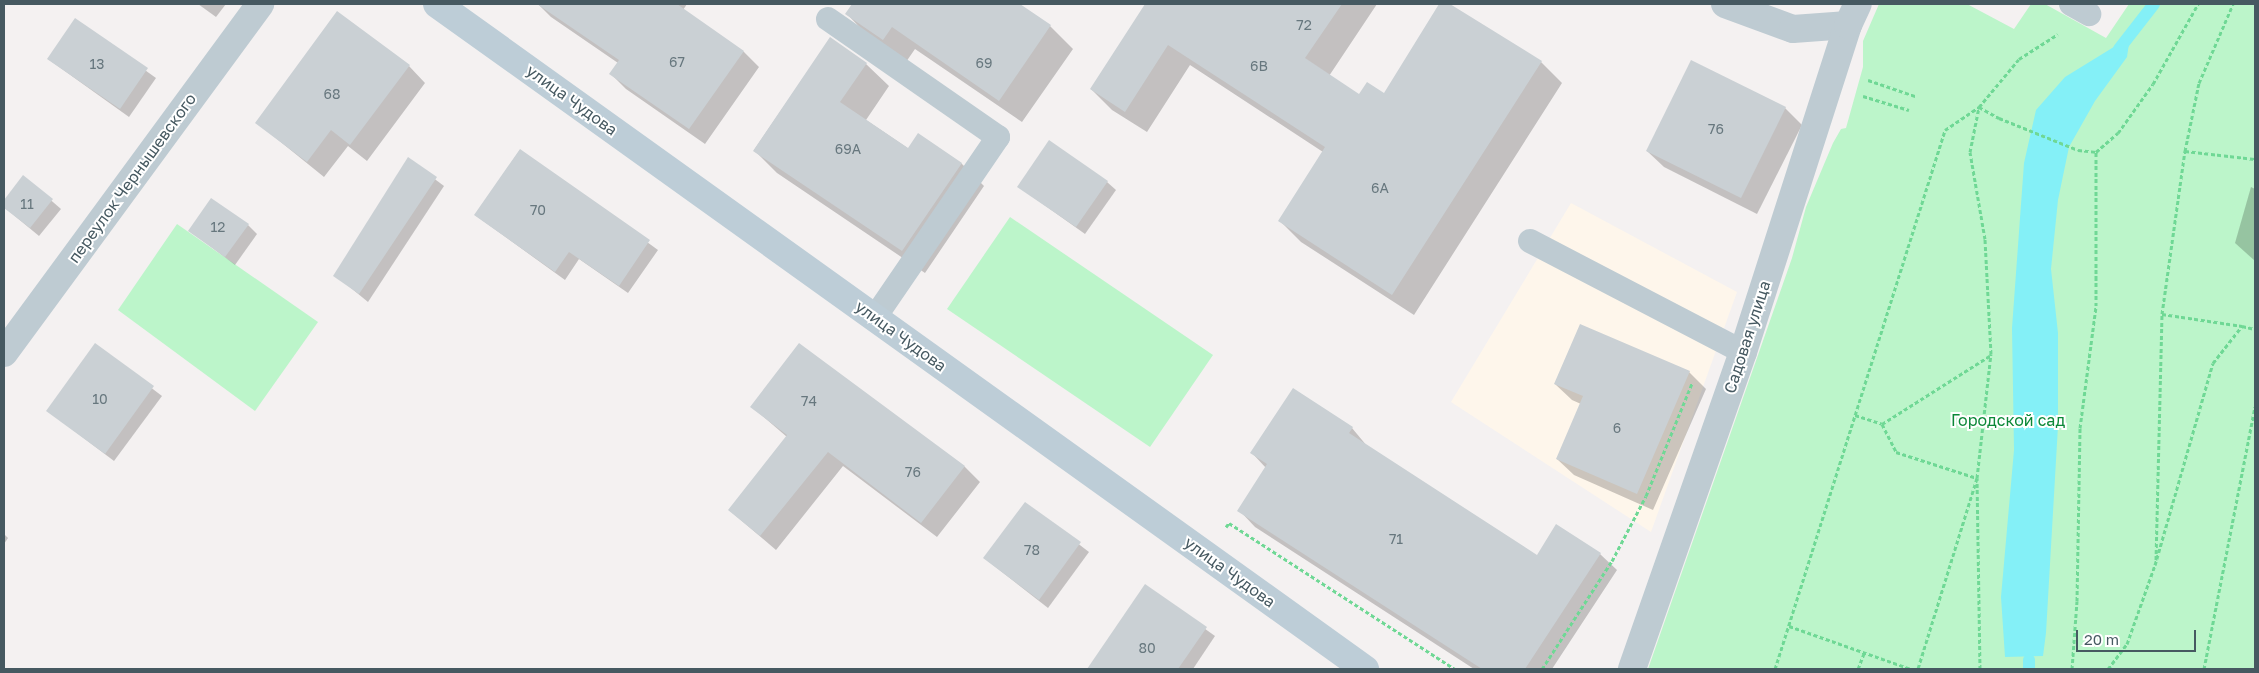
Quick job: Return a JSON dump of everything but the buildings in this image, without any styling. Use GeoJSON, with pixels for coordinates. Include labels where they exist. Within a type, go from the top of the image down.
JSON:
{"type":"FeatureCollection","features":[{"type":"Feature","properties":{"kind":"street","name":"переулок Чернышевского"},"geometry":{"type":"LineString","coordinates":[[4,352],[260,4]]}},
{"type":"Feature","properties":{"kind":"street","name":"улица Чудова"},"geometry":{"type":"LineString","coordinates":[[437,4],[1365,669]]}},
{"type":"Feature","properties":{"kind":"street"},"geometry":{"type":"LineString","coordinates":[[1725,4],[1793,29],[1853,14]]}},
{"type":"Feature","properties":{"kind":"street","name":"Садовая улица"},"geometry":{"type":"LineString","coordinates":[[1632,669],[1743,352],[1853,14]]}},
{"type":"Feature","properties":{"kind":"lane"},"geometry":{"type":"LineString","coordinates":[[828,19],[998,137],[875,317]]}},
{"type":"Feature","properties":{"kind":"lane"},"geometry":{"type":"LineString","coordinates":[[1530,241],[1743,352]]}},
{"type":"Feature","properties":{"kind":"path"},"geometry":{"type":"LineString","coordinates":[[1979,107],[1999,118],[2078,150],[2096,152],[2118,133],[2153,84],[2198,4]]}},
{"type":"Feature","properties":{"kind":"path"},"geometry":{"type":"LineString","coordinates":[[2156,565],[2162,314],[2186,151],[2199,83],[2233,4]]}},
{"type":"Feature","properties":{"kind":"path"},"geometry":{"type":"LineString","coordinates":[[1775,669],[1945,130],[1979,107],[2019,59],[2080,9]]}},
{"type":"Feature","properties":{"kind":"path"},"geometry":{"type":"LineString","coordinates":[[1831,77],[1915,96]]}},
{"type":"Feature","properties":{"kind":"path"},"geometry":{"type":"LineString","coordinates":[[1831,77],[1909,110]]}},
{"type":"Feature","properties":{"kind":"path"},"geometry":{"type":"LineString","coordinates":[[1979,107],[1970,152],[1985,239],[1991,354],[1978,478],[1980,669]]}},
{"type":"Feature","properties":{"kind":"path"},"geometry":{"type":"LineString","coordinates":[[2186,151],[2255,159]]}},
{"type":"Feature","properties":{"kind":"path"},"geometry":{"type":"LineString","coordinates":[[2072,669],[2077,601],[2080,428],[2096,306],[2096,152]]}},
{"type":"Feature","properties":{"kind":"path"},"geometry":{"type":"LineString","coordinates":[[2162,314],[2255,329]]}},
{"type":"Feature","properties":{"kind":"path"},"geometry":{"type":"LineString","coordinates":[[2108,669],[2127,644],[2156,565],[2213,363],[2242,326]]}},
{"type":"Feature","properties":{"kind":"path"},"geometry":{"type":"LineString","coordinates":[[1542,669],[1612,561],[1646,496],[1712,335]]}},
{"type":"Feature","properties":{"kind":"path"},"geometry":{"type":"LineString","coordinates":[[1882,424],[1991,354]]}},
{"type":"Feature","properties":{"kind":"path"},"geometry":{"type":"LineString","coordinates":[[2204,669],[2255,407]]}},
{"type":"Feature","properties":{"kind":"path"},"geometry":{"type":"LineString","coordinates":[[1856,415],[1882,424],[1896,452],[1978,478]]}},
{"type":"Feature","properties":{"kind":"path"},"geometry":{"type":"LineString","coordinates":[[1918,669],[1978,478]]}},
{"type":"Feature","properties":{"kind":"path"},"geometry":{"type":"LineString","coordinates":[[1229,523],[1455,669]]}},
{"type":"Feature","properties":{"kind":"path"},"geometry":{"type":"LineString","coordinates":[[1789,626],[1911,669]]}},
{"type":"Feature","properties":{"kind":"path"},"geometry":{"type":"LineString","coordinates":[[1858,669],[1864,653]]}},
{"type":"Feature","properties":{"kind":"shaded area"},"geometry":{"type":"Polygon","coordinates":[[[1571,203],[1737,292],[1651,532],[1451,402],[1571,203]]]}},
{"type":"Feature","properties":{"kind":"green space","name":"Городской сад"},"geometry":{"type":"Polygon","coordinates":[[[1879,4],[1967,4],[2014,29],[2031,4],[2045,4],[2106,38],[2129,4],[2255,4],[2255,669],[1648,669],[1792,258],[1806,207],[1833,143],[1841,129],[1846,128],[1863,67],[1863,41],[1879,4]]]}},
{"type":"Feature","properties":{"kind":"green space"},"geometry":{"type":"Polygon","coordinates":[[[1010,217],[1213,355],[1150,447],[947,309],[1010,217]]]}},
{"type":"Feature","properties":{"kind":"green space"},"geometry":{"type":"Polygon","coordinates":[[[177,224],[318,322],[255,411],[118,310],[177,224]]]}},
{"type":"Feature","properties":{"kind":"water"},"geometry":{"type":"Polygon","coordinates":[[[2130,37],[2127,57],[2095,101],[2069,147],[2058,200],[2051,269],[2058,333],[2058,426],[2046,633],[2043,656],[2005,657],[2001,597],[2014,450],[2012,328],[2024,163],[2036,110],[2065,77],[2130,37]]]}},
{"type":"Feature","properties":{"kind":"waterway"},"geometry":{"type":"LineString","coordinates":[[2119,49],[2154,4]]}},
{"type":"Feature","properties":{"kind":"waterway"},"geometry":{"type":"LineString","coordinates":[[2029,660],[2029,669]]}}]}
